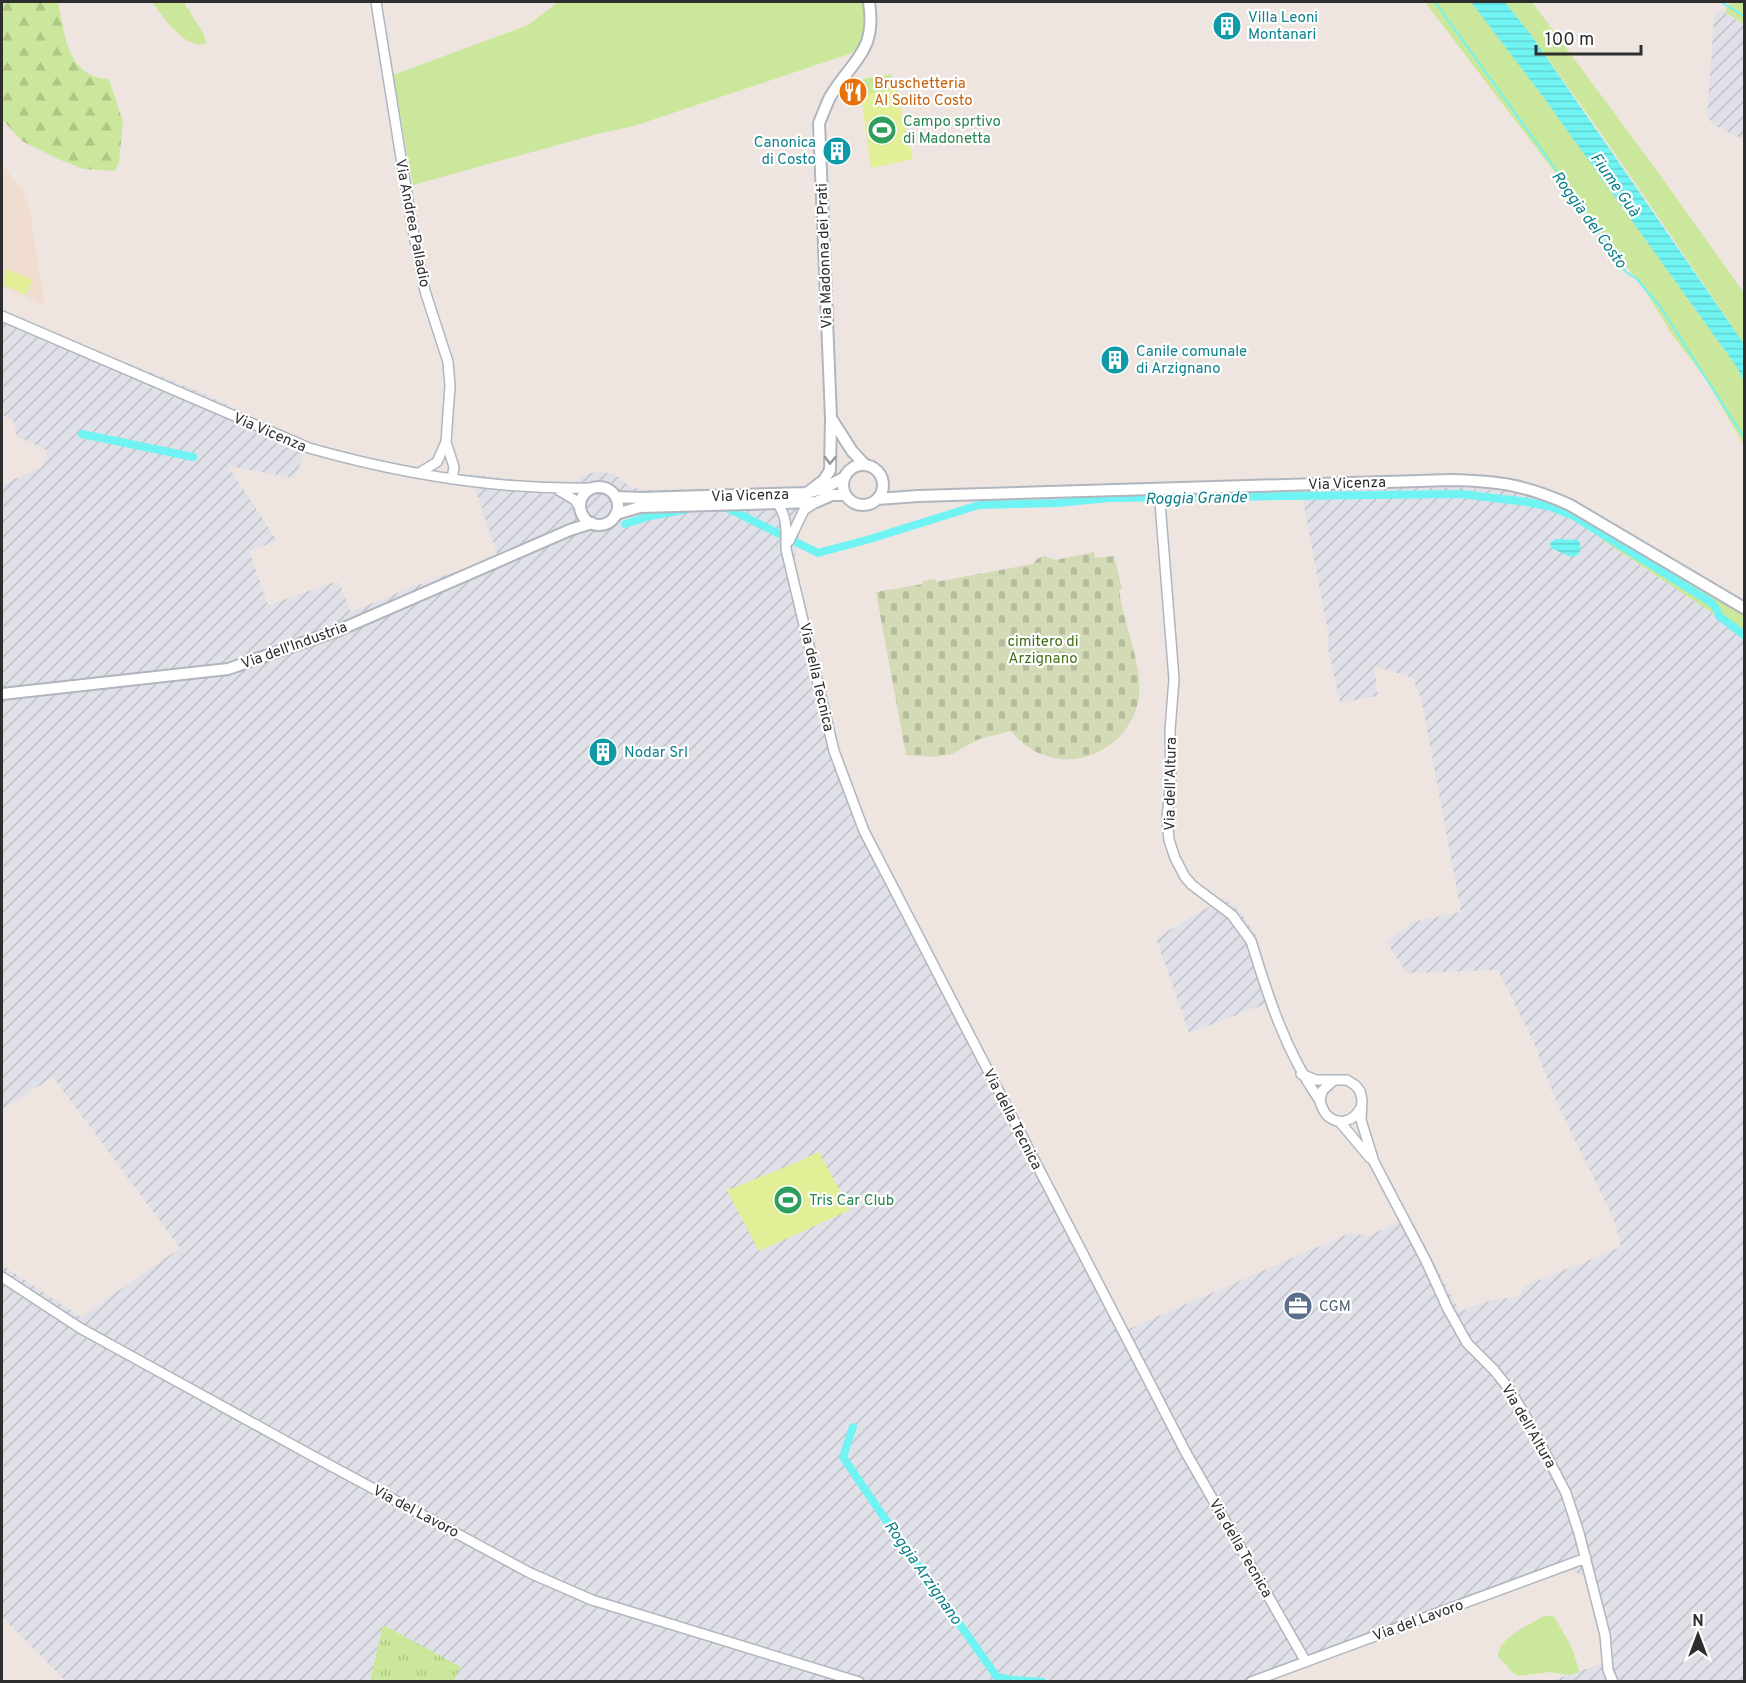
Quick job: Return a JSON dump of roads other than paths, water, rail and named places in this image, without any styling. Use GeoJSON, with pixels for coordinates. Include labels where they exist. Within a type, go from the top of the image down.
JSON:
{"type":"FeatureCollection","features":[{"type":"Feature","properties":{"kind":"main road","name":"Via Madonna dei Prati"},"geometry":{"type":"LineString","coordinates":[[807,493],[824,480],[830,470],[831,418],[819,123],[831,97],[854,66],[869,36],[870,2]]}},
{"type":"Feature","properties":{"kind":"main road","name":"Via Madonna dei Prati"},"geometry":{"type":"LineString","coordinates":[[831,418],[848,460],[847,473]]}},
{"type":"Feature","properties":{"kind":"main road"},"geometry":{"type":"LineString","coordinates":[[831,418],[852,451],[866,465]]}},
{"type":"Feature","properties":{"kind":"main road","name":"Via Vicenza"},"geometry":{"type":"LineString","coordinates":[[593,488],[604,488],[616,497],[641,498],[807,493],[825,488],[854,467],[866,465],[876,471],[890,489],[918,496]]}},
{"type":"Feature","properties":{"kind":"main road"},"geometry":{"type":"LineString","coordinates":[[845,495],[843,489],[847,473]]}},
{"type":"Feature","properties":{"kind":"main road","name":"Via Vicenza"},"geometry":{"type":"LineString","coordinates":[[581,510],[592,523],[606,523],[616,514],[640,507],[816,502],[832,495],[845,495],[854,503],[866,505],[877,499],[918,496],[1451,480],[1517,485],[1541,492],[1570,505],[1744,608]]}},
{"type":"Feature","properties":{"kind":"main road"},"geometry":{"type":"LineString","coordinates":[[877,499],[882,491],[882,481]]}},
{"type":"Feature","properties":{"kind":"main road"},"geometry":{"type":"LineString","coordinates":[[570,530],[581,510],[583,495],[593,488]]}},
{"type":"Feature","properties":{"kind":"main road"},"geometry":{"type":"LineString","coordinates":[[616,497],[616,514]]}},
{"type":"Feature","properties":{"kind":"main road","name":"Via dell'Industria"},"geometry":{"type":"LineString","coordinates":[[2,694],[228,669],[337,631],[570,530],[592,523]]}},
{"type":"Feature","properties":{"kind":"street","name":"Via Andrea Palladio"},"geometry":{"type":"LineString","coordinates":[[376,2],[411,220],[425,291],[448,362],[450,386],[446,442]]}},
{"type":"Feature","properties":{"kind":"street","name":"Via Vicenza"},"geometry":{"type":"LineString","coordinates":[[2,316],[309,448],[361,463],[452,478],[555,489],[593,488]]}},
{"type":"Feature","properties":{"kind":"street"},"geometry":{"type":"LineString","coordinates":[[438,476],[437,462],[446,442]]}},
{"type":"Feature","properties":{"kind":"street"},"geometry":{"type":"LineString","coordinates":[[446,442],[454,467],[452,478]]}},
{"type":"Feature","properties":{"kind":"street"},"geometry":{"type":"LineString","coordinates":[[419,473],[437,462]]}},
{"type":"Feature","properties":{"kind":"street","name":"Via Vicenza"},"geometry":{"type":"LineString","coordinates":[[555,489],[569,494],[581,510]]}},
{"type":"Feature","properties":{"kind":"street","name":"Via dell'Altura"},"geometry":{"type":"LineString","coordinates":[[1160,490],[1174,679],[1170,730],[1171,779],[1167,818],[1169,840],[1185,877],[1192,885],[1232,915],[1246,932],[1251,941],[1271,1006],[1301,1074],[1320,1101],[1326,1114],[1339,1121],[1374,1162]]}},
{"type":"Feature","properties":{"kind":"street"},"geometry":{"type":"LineString","coordinates":[[786,549],[796,523],[804,510],[816,502]]}},
{"type":"Feature","properties":{"kind":"street","name":"Via della Tecnica"},"geometry":{"type":"LineString","coordinates":[[777,503],[783,511],[786,524],[786,549],[834,751],[864,831],[1185,1451],[1306,1662]]}},
{"type":"Feature","properties":{"kind":"street","name":"Via dell'Altura"},"geometry":{"type":"LineString","coordinates":[[1301,1074],[1316,1080],[1344,1080],[1355,1084],[1362,1096],[1361,1120],[1374,1162],[1467,1343],[1504,1382],[1530,1422],[1566,1493],[1586,1558],[1605,1635],[1608,1670],[1613,1682]]}},
{"type":"Feature","properties":{"kind":"street"},"geometry":{"type":"LineString","coordinates":[[1320,1101],[1322,1092],[1332,1081]]}},
{"type":"Feature","properties":{"kind":"street"},"geometry":{"type":"LineString","coordinates":[[1339,1121],[1352,1119],[1360,1109]]}},
{"type":"Feature","properties":{"kind":"street","name":"Via del Lavoro"},"geometry":{"type":"LineString","coordinates":[[2,1278],[80,1328],[530,1573],[568,1591],[859,1682]]}},
{"type":"Feature","properties":{"kind":"street","name":"Via del Lavoro"},"geometry":{"type":"LineString","coordinates":[[1251,1682],[1586,1558]]}},
{"type":"Feature","properties":{"kind":"water","name":"Fiume Guà"},"geometry":{"type":"Polygon","coordinates":[[[1471,2],[1505,2],[1531,35],[1744,344],[1744,381],[1736,366],[1541,94],[1471,2]]]}},
{"type":"Feature","properties":{"kind":"water"},"geometry":{"type":"Polygon","coordinates":[[[1556,539],[1579,540],[1581,548],[1578,555],[1571,557],[1551,548],[1550,543],[1556,539]]]}},
{"type":"Feature","properties":{"kind":"waterway","name":"Roggia del Costo"},"geometry":{"type":"LineString","coordinates":[[1435,2],[1554,167],[1621,266],[1636,278],[1661,308],[1744,437]]}},
{"type":"Feature","properties":{"kind":"waterway"},"geometry":{"type":"LineString","coordinates":[[1721,2],[1744,16]]}},
{"type":"Feature","properties":{"kind":"waterway","name":"Roggia Grande"},"geometry":{"type":"LineString","coordinates":[[82,434],[193,457]]}},
{"type":"Feature","properties":{"kind":"waterway","name":"Roggia Grande"},"geometry":{"type":"LineString","coordinates":[[723,508],[818,553],[979,505],[1058,503],[1109,498],[1461,494],[1527,502],[1551,507],[1574,516],[1712,603],[1719,616],[1744,635]]}},
{"type":"Feature","properties":{"kind":"waterway","name":"Roggia Grande"},"geometry":{"type":"LineString","coordinates":[[625,524],[650,516],[684,510]]}},
{"type":"Feature","properties":{"kind":"waterway","name":"Roggia Arzignano"},"geometry":{"type":"LineString","coordinates":[[853,1427],[843,1457],[997,1677],[1042,1682]]}},
{"type":"Feature","properties":{"kind":"place","name":"Villa Leoni Montanari"},"geometry":{"type":"Point","coordinates":[1227,26]}},
{"type":"Feature","properties":{"kind":"place","name":"Bruschetteria Al Solito Costo"},"geometry":{"type":"Point","coordinates":[853,92]}},
{"type":"Feature","properties":{"kind":"place","name":"Campo sprtivo di Madonetta"},"geometry":{"type":"Point","coordinates":[882,130]}},
{"type":"Feature","properties":{"kind":"place","name":"Canonica di Costo"},"geometry":{"type":"Point","coordinates":[837,151]}},
{"type":"Feature","properties":{"kind":"place","name":"Canile comunale di Arzignano"},"geometry":{"type":"Point","coordinates":[1115,360]}},
{"type":"Feature","properties":{"kind":"place","name":"Nodar Srl"},"geometry":{"type":"Point","coordinates":[603,752]}},
{"type":"Feature","properties":{"kind":"place","name":"Tris Car Club"},"geometry":{"type":"Point","coordinates":[788,1200]}},
{"type":"Feature","properties":{"kind":"place","name":"CGM"},"geometry":{"type":"Point","coordinates":[1298,1306]}},
{"type":"Feature","properties":{"kind":"park label","name":"cimitero di Arzignano"},"geometry":{"type":"Point","coordinates":[1043,650]}}]}
